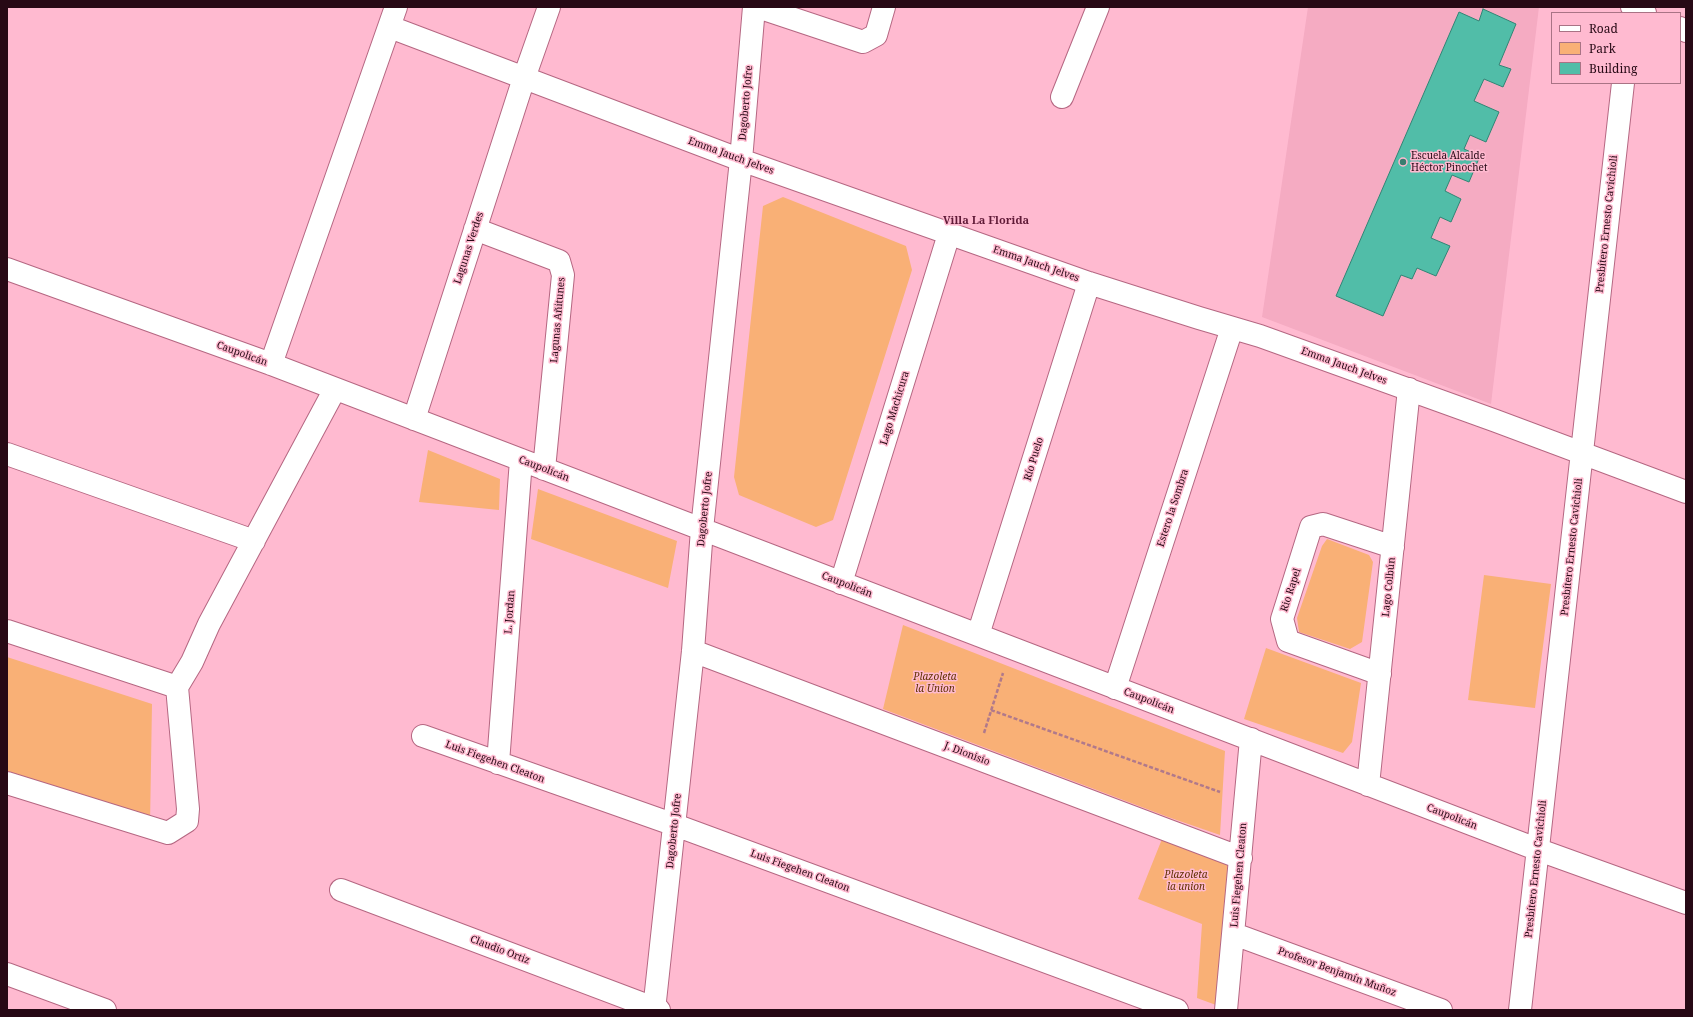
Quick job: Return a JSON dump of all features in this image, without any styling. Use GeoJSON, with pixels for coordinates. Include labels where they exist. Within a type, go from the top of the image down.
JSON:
{"type":"FeatureCollection","features":[{"type":"Feature","properties":{"kind":"street","name":"Lagunas Verdes"},"geometry":{"type":"LineString","coordinates":[[414,419],[548,7]]}},
{"type":"Feature","properties":{"kind":"street","name":"Dagoberto Jofre"},"geometry":{"type":"LineString","coordinates":[[656,1009],[693,651],[702,530],[741,160],[754,7]]}},
{"type":"Feature","properties":{"kind":"street"},"geometry":{"type":"LineString","coordinates":[[758,7],[863,42],[876,35],[884,7]]}},
{"type":"Feature","properties":{"kind":"street"},"geometry":{"type":"LineString","coordinates":[[1062,97],[1098,7]]}},
{"type":"Feature","properties":{"kind":"street"},"geometry":{"type":"LineString","coordinates":[[1631,7],[1643,12]]}},
{"type":"Feature","properties":{"kind":"street","name":"Emma Jauch Jelves"},"geometry":{"type":"LineString","coordinates":[[393,17],[524,78],[741,160],[1089,283],[1260,336],[1686,492]]}},
{"type":"Feature","properties":{"kind":"street"},"geometry":{"type":"LineString","coordinates":[[271,364],[393,17]]}},
{"type":"Feature","properties":{"kind":"street","name":"Presbítero Ernesto Cavichioli"},"geometry":{"type":"LineString","coordinates":[[1520,1010],[1539,850],[1623,84]]}},
{"type":"Feature","properties":{"kind":"street","name":"Lagunas Añitunes"},"geometry":{"type":"LineString","coordinates":[[475,229],[559,261],[563,275],[544,469]]}},
{"type":"Feature","properties":{"kind":"street","name":"Lago Machicura"},"geometry":{"type":"LineString","coordinates":[[841,583],[949,234]]}},
{"type":"Feature","properties":{"kind":"street","name":"Caupolicán"},"geometry":{"type":"LineString","coordinates":[[7,269],[271,364],[1368,785],[1539,850],[1686,903]]}},
{"type":"Feature","properties":{"kind":"street","name":"Río Puelo"},"geometry":{"type":"LineString","coordinates":[[978,635],[1089,283]]}},
{"type":"Feature","properties":{"kind":"street","name":"Estero la Sombra"},"geometry":{"type":"LineString","coordinates":[[1115,688],[1232,328]]}},
{"type":"Feature","properties":{"kind":"street"},"geometry":{"type":"LineString","coordinates":[[7,783],[168,833],[187,821],[188,809],[177,687],[192,662],[209,624],[335,389]]}},
{"type":"Feature","properties":{"kind":"street","name":"Lago Colbún"},"geometry":{"type":"LineString","coordinates":[[1368,785],[1409,390]]}},
{"type":"Feature","properties":{"kind":"street"},"geometry":{"type":"LineString","coordinates":[[7,454],[254,541]]}},
{"type":"Feature","properties":{"kind":"street","name":"L. Jordan"},"geometry":{"type":"LineString","coordinates":[[498,763],[521,460]]}},
{"type":"Feature","properties":{"kind":"street","name":"Rio Rapel"},"geometry":{"type":"LineString","coordinates":[[1380,674],[1288,641],[1282,619],[1311,527],[1322,524],[1393,547]]}},
{"type":"Feature","properties":{"kind":"street"},"geometry":{"type":"LineString","coordinates":[[7,630],[177,687]]}},
{"type":"Feature","properties":{"kind":"street","name":"J. Dionisio"},"geometry":{"type":"LineString","coordinates":[[693,651],[1241,858]]}},
{"type":"Feature","properties":{"kind":"street","name":"Luis Fiegehen Cleaton"},"geometry":{"type":"LineString","coordinates":[[423,736],[675,825],[1177,1010]]}},
{"type":"Feature","properties":{"kind":"street","name":"Luis Fiegehen Cleaton"},"geometry":{"type":"LineString","coordinates":[[1226,1010],[1251,740]]}},
{"type":"Feature","properties":{"kind":"street","name":"Claudio Ortiz"},"geometry":{"type":"LineString","coordinates":[[341,890],[656,1009]]}},
{"type":"Feature","properties":{"kind":"street","name":"Profesor Benjamín Muñoz"},"geometry":{"type":"LineString","coordinates":[[1234,934],[1441,1010]]}},
{"type":"Feature","properties":{"kind":"street"},"geometry":{"type":"LineString","coordinates":[[7,974],[75,1005],[105,1010]]}},
{"type":"Feature","properties":{"kind":"path"},"geometry":{"type":"LineString","coordinates":[[976,757],[1010,647]]}},
{"type":"Feature","properties":{"kind":"path"},"geometry":{"type":"LineString","coordinates":[[991,710],[1246,801]]}},
{"type":"Feature","properties":{"kind":"shaded area","name":"Escuela Alcalde Héctor Pinochet"},"geometry":{"type":"Polygon","coordinates":[[[1308,7],[1539,7],[1491,404],[1262,317],[1308,7]]]}},
{"type":"Feature","properties":{"kind":"green space"},"geometry":{"type":"Polygon","coordinates":[[[783,197],[906,246],[912,270],[833,520],[816,527],[739,495],[734,477],[763,206],[783,197]]]}},
{"type":"Feature","properties":{"kind":"green space"},"geometry":{"type":"Polygon","coordinates":[[[428,450],[500,479],[499,510],[419,502],[428,450]]]}},
{"type":"Feature","properties":{"kind":"green space"},"geometry":{"type":"Polygon","coordinates":[[[538,489],[677,541],[668,588],[531,539],[538,489]]]}},
{"type":"Feature","properties":{"kind":"green space"},"geometry":{"type":"Polygon","coordinates":[[[1327,539],[1369,555],[1373,562],[1362,642],[1350,649],[1299,632],[1297,618],[1322,546],[1327,539]]]}},
{"type":"Feature","properties":{"kind":"green space"},"geometry":{"type":"Polygon","coordinates":[[[1484,575],[1551,584],[1535,708],[1468,700],[1484,575]]]}},
{"type":"Feature","properties":{"kind":"green space","name":"Plazoleta la Union"},"geometry":{"type":"Polygon","coordinates":[[[903,625],[1225,751],[1220,835],[1168,817],[883,709],[903,625]]]}},
{"type":"Feature","properties":{"kind":"green space"},"geometry":{"type":"Polygon","coordinates":[[[1266,648],[1361,683],[1352,742],[1343,753],[1244,719],[1266,648]]]}},
{"type":"Feature","properties":{"kind":"green space"},"geometry":{"type":"Polygon","coordinates":[[[7,657],[152,704],[150,825],[7,771],[7,657]]]}},
{"type":"Feature","properties":{"kind":"green space","name":"Plazoleta la union"},"geometry":{"type":"Polygon","coordinates":[[[1164,834],[1228,863],[1216,1005],[1197,998],[1202,924],[1138,899],[1164,834]]]}},
{"type":"Feature","properties":{"kind":"building"},"geometry":{"type":"Polygon","coordinates":[[[1483,9],[1516,24],[1499,65],[1511,69],[1503,87],[1484,79],[1474,101],[1499,112],[1486,142],[1470,135],[1464,149],[1480,156],[1469,182],[1452,175],[1445,191],[1461,199],[1451,222],[1440,217],[1431,238],[1450,246],[1436,276],[1417,268],[1412,279],[1401,275],[1383,316],[1336,296],[1459,12],[1479,21],[1483,9]]]}},
{"type":"Feature","properties":{"kind":"place","name":"Escuela Alcalde Héctor Pinochet"},"geometry":{"type":"Point","coordinates":[1403,162]}},
{"type":"Feature","properties":{"kind":"district","name":"Villa La Florida"},"geometry":{"type":"Point","coordinates":[986,221]}}]}
